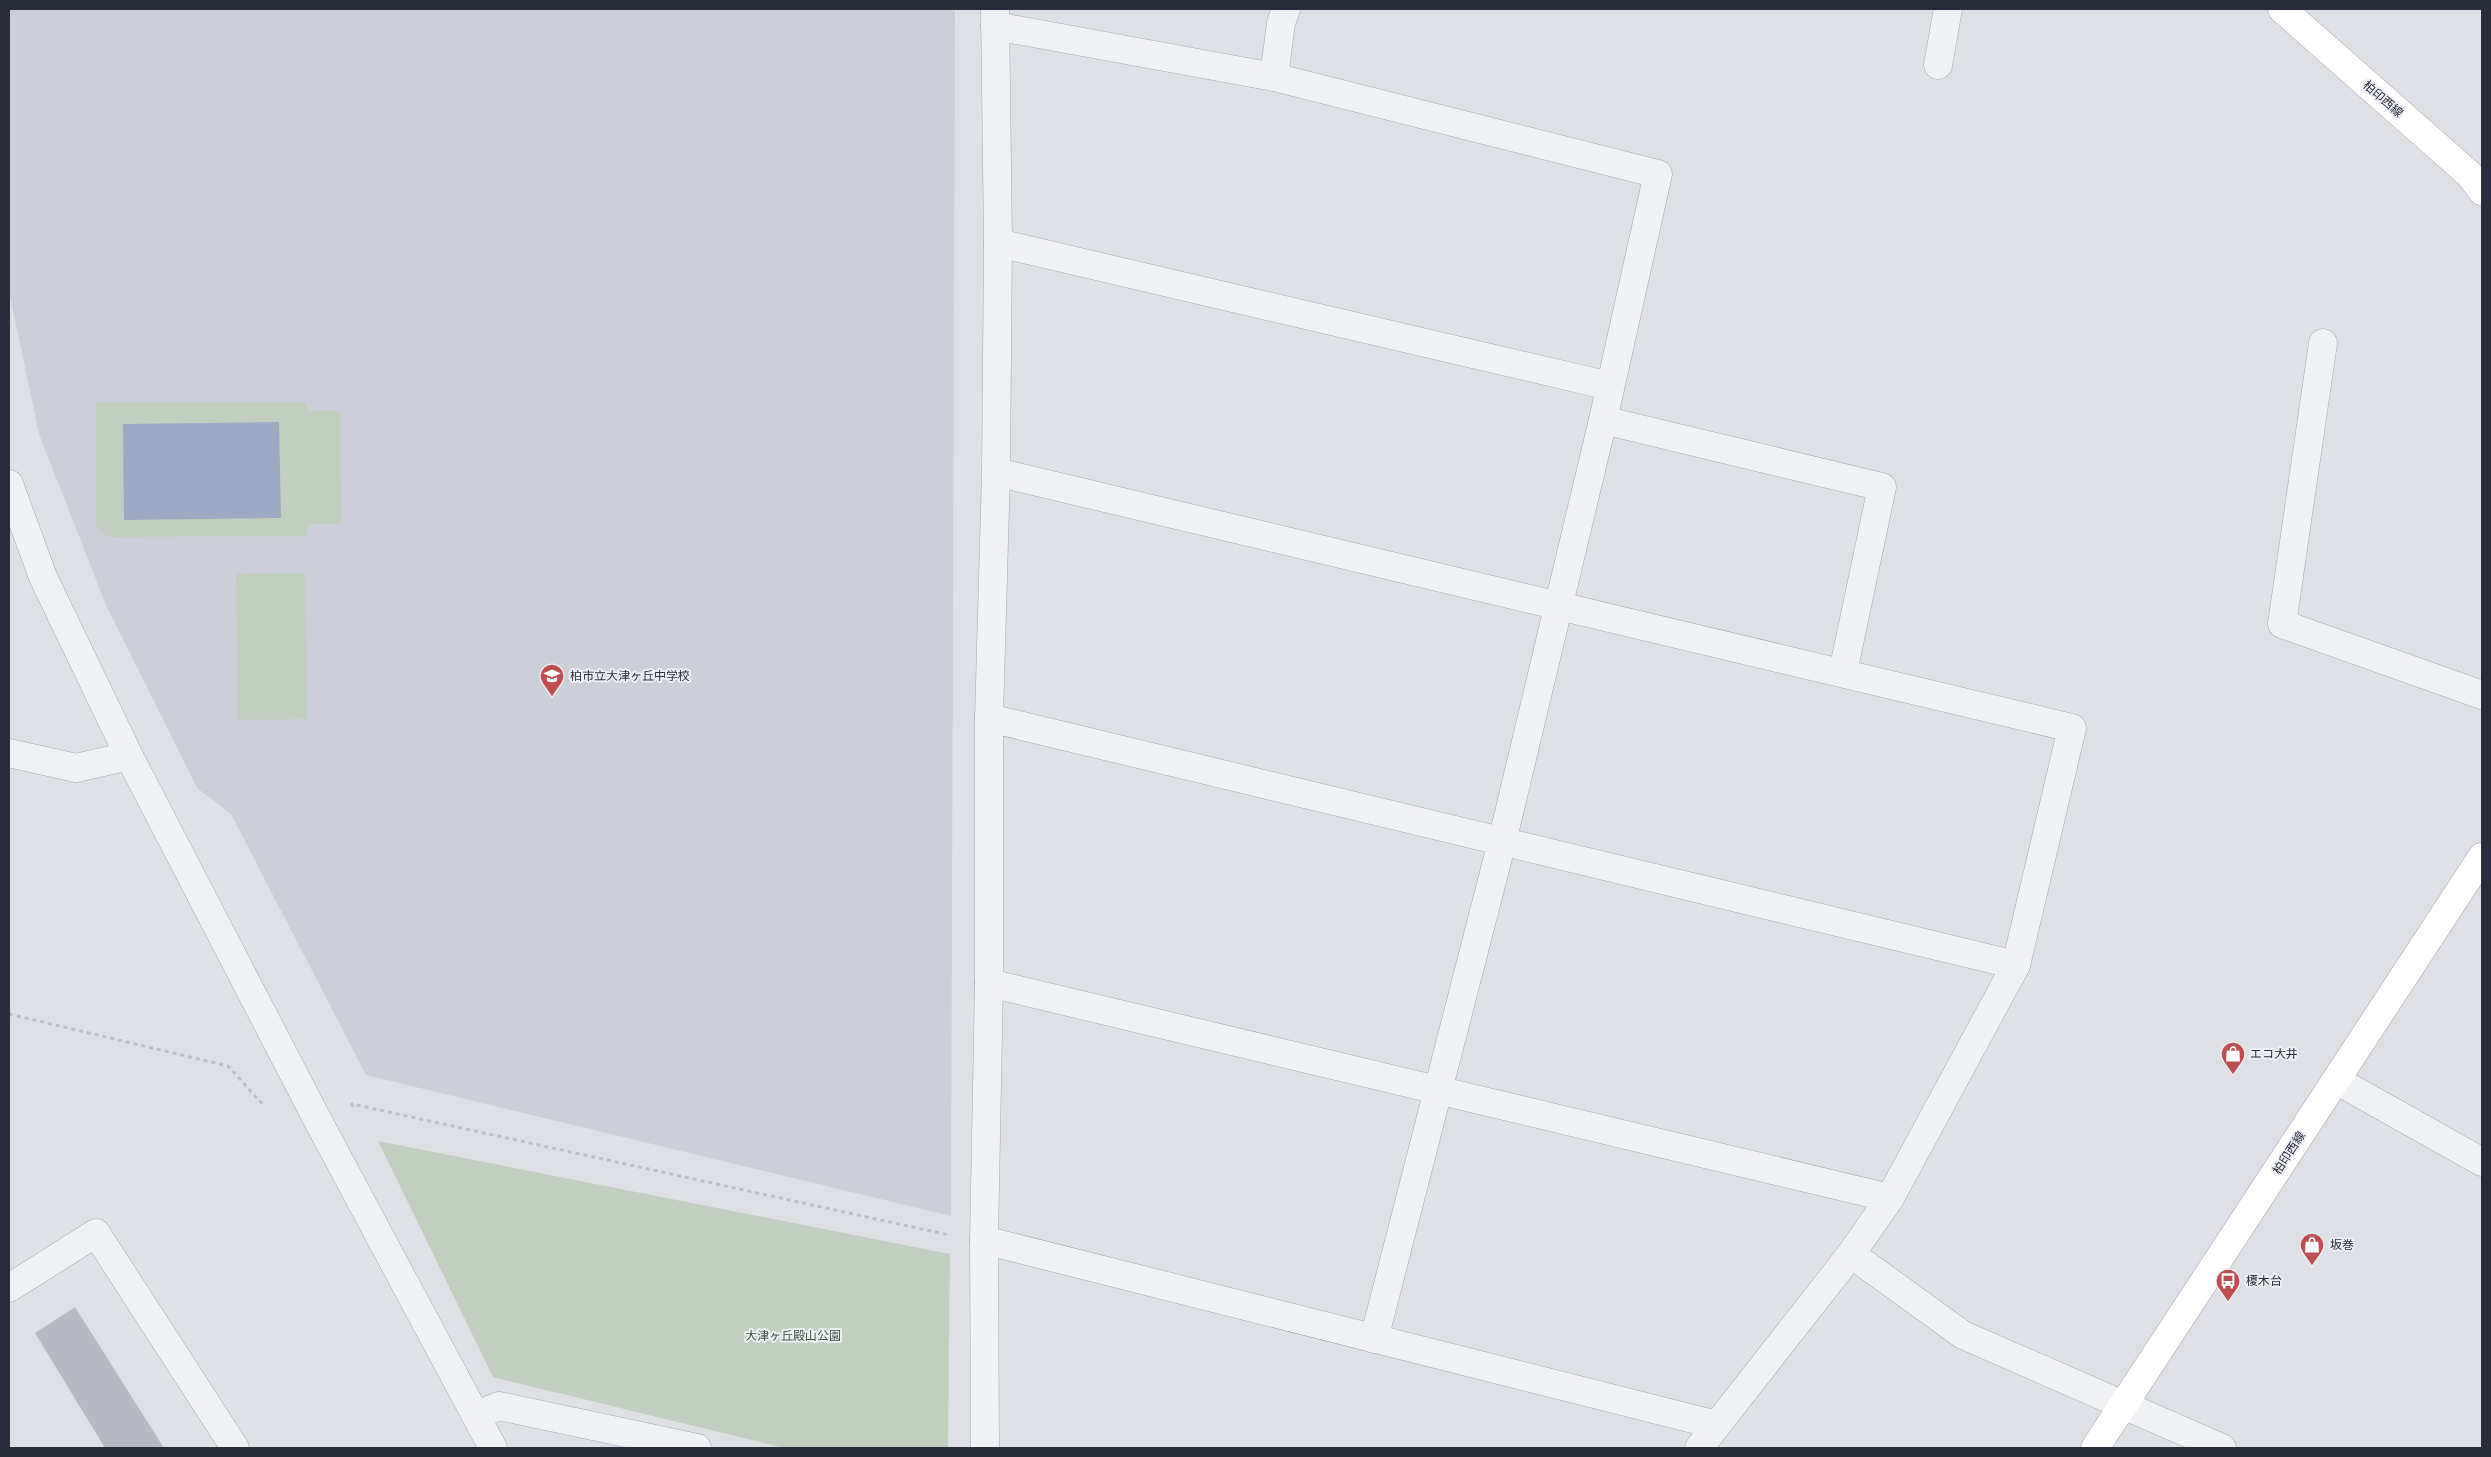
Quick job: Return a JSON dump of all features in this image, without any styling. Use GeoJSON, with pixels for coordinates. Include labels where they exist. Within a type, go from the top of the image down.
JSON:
{"type":"FeatureCollection","features":[{"type":"Feature","properties":{"kind":"main road","name":"柏印西線"},"geometry":{"type":"LineString","coordinates":[[2282,9],[2478,181]]}},
{"type":"Feature","properties":{"kind":"main road","name":"柏印西線"},"geometry":{"type":"LineString","coordinates":[[2094,1448],[2482,857]]}},
{"type":"Feature","properties":{"kind":"street"},"geometry":{"type":"LineString","coordinates":[[1274,76],[1280,23],[1286,9]]}},
{"type":"Feature","properties":{"kind":"street"},"geometry":{"type":"LineString","coordinates":[[1938,65],[1948,9]]}},
{"type":"Feature","properties":{"kind":"street"},"geometry":{"type":"LineString","coordinates":[[985,1448],[984,1240],[989,984],[989,718],[996,472],[998,243],[995,18],[1274,76],[1658,174],[1603,420],[1557,605],[1502,842],[1374,1339]]}},
{"type":"Feature","properties":{"kind":"street"},"geometry":{"type":"LineString","coordinates":[[998,243],[1610,386]]}},
{"type":"Feature","properties":{"kind":"street"},"geometry":{"type":"LineString","coordinates":[[2323,343],[2282,624],[2482,695]]}},
{"type":"Feature","properties":{"kind":"street"},"geometry":{"type":"LineString","coordinates":[[1603,420],[1882,488],[1843,672]]}},
{"type":"Feature","properties":{"kind":"street"},"geometry":{"type":"LineString","coordinates":[[996,472],[2072,728],[2016,965],[1890,1198],[1851,1254],[1699,1448]]}},
{"type":"Feature","properties":{"kind":"street"},"geometry":{"type":"LineString","coordinates":[[9,484],[43,577],[129,756],[318,1119],[493,1448]]}},
{"type":"Feature","properties":{"kind":"street"},"geometry":{"type":"LineString","coordinates":[[989,718],[2016,965]]}},
{"type":"Feature","properties":{"kind":"street"},"geometry":{"type":"LineString","coordinates":[[9,753],[76,768],[129,756]]}},
{"type":"Feature","properties":{"kind":"street"},"geometry":{"type":"LineString","coordinates":[[989,984],[1890,1198]]}},
{"type":"Feature","properties":{"kind":"street"},"geometry":{"type":"LineString","coordinates":[[2336,1080],[2482,1162]]}},
{"type":"Feature","properties":{"kind":"street"},"geometry":{"type":"LineString","coordinates":[[9,1288],[96,1233],[235,1448]]}},
{"type":"Feature","properties":{"kind":"street"},"geometry":{"type":"LineString","coordinates":[[984,1240],[1717,1425]]}},
{"type":"Feature","properties":{"kind":"street"},"geometry":{"type":"LineString","coordinates":[[1851,1254],[1962,1335],[2222,1448]]}},
{"type":"Feature","properties":{"kind":"street"},"geometry":{"type":"LineString","coordinates":[[477,1415],[499,1406],[696,1448]]}},
{"type":"Feature","properties":{"kind":"path"},"geometry":{"type":"LineString","coordinates":[[9,1014],[228,1066],[264,1106]]}},
{"type":"Feature","properties":{"kind":"path"},"geometry":{"type":"LineString","coordinates":[[355,1113],[352,1104],[942,1234],[984,1240]]}},
{"type":"Feature","properties":{"kind":"shaded area","name":"柏市立大津ヶ丘中学校"},"geometry":{"type":"Polygon","coordinates":[[[9,9],[955,9],[951,1216],[366,1075],[231,814],[197,788],[106,605],[39,434],[9,291],[9,9]]]}},
{"type":"Feature","properties":{"kind":"green space"},"geometry":{"type":"Polygon","coordinates":[[[96,402],[306,402],[307,411],[340,411],[341,524],[307,524],[307,536],[108,537],[96,527],[96,402]]]}},
{"type":"Feature","properties":{"kind":"green space"},"geometry":{"type":"Polygon","coordinates":[[[305,573],[307,719],[238,720],[236,574],[305,573]]]}},
{"type":"Feature","properties":{"kind":"green space","name":"大津ヶ丘殿山公園"},"geometry":{"type":"Polygon","coordinates":[[[378,1141],[950,1254],[948,1448],[784,1448],[493,1377],[378,1141]]]}},
{"type":"Feature","properties":{"kind":"water"},"geometry":{"type":"Polygon","coordinates":[[[279,422],[281,518],[124,520],[123,424],[279,422]]]}},
{"type":"Feature","properties":{"kind":"building"},"geometry":{"type":"Polygon","coordinates":[[[75,1307],[164,1448],[105,1448],[35,1333],[75,1307]]]}},
{"type":"Feature","properties":{"kind":"place","name":"柏市立大津ヶ丘中学校"},"geometry":{"type":"Point","coordinates":[552,697]}},
{"type":"Feature","properties":{"kind":"place","name":"エコ大井"},"geometry":{"type":"Point","coordinates":[2233,1075]}},
{"type":"Feature","properties":{"kind":"place","name":"坂巻"},"geometry":{"type":"Point","coordinates":[2312,1266]}},
{"type":"Feature","properties":{"kind":"place","name":"榎木台"},"geometry":{"type":"Point","coordinates":[2228,1302]}}]}
